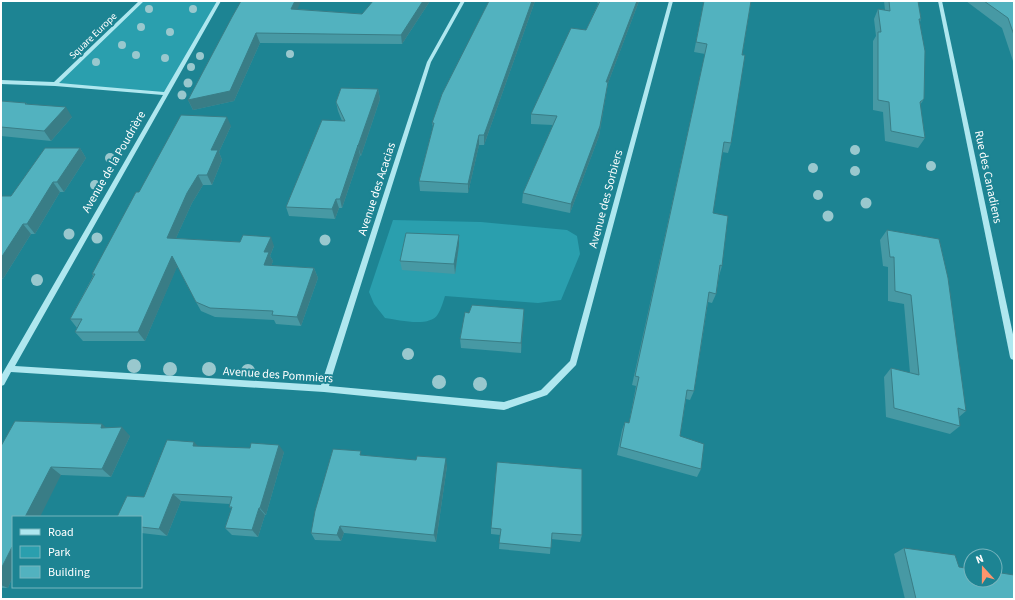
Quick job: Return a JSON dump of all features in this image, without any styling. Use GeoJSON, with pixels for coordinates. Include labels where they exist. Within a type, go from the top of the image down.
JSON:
{"type":"FeatureCollection","features":[{"type":"Feature","properties":{"kind":"street","name":"Square Europe"},"geometry":{"type":"LineString","coordinates":[[55,84],[142,1]]}},
{"type":"Feature","properties":{"kind":"street"},"geometry":{"type":"LineString","coordinates":[[165,94],[219,1]]}},
{"type":"Feature","properties":{"kind":"street","name":"Avenue des Acacias"},"geometry":{"type":"LineString","coordinates":[[324,389],[429,62],[463,1]]}},
{"type":"Feature","properties":{"kind":"street","name":"Avenue des Sorbiers"},"geometry":{"type":"LineString","coordinates":[[544,393],[573,363],[671,1]]}},
{"type":"Feature","properties":{"kind":"street","name":"Rue des Canadiens"},"geometry":{"type":"LineString","coordinates":[[940,1],[1014,357]]}},
{"type":"Feature","properties":{"kind":"street","name":"Avenue de la Poudrière"},"geometry":{"type":"LineString","coordinates":[[1,82],[55,84],[165,94],[1,383]]}},
{"type":"Feature","properties":{"kind":"street","name":"Avenue des Pommiers"},"geometry":{"type":"LineString","coordinates":[[9,370],[324,389],[504,406],[544,393]]}},
{"type":"Feature","properties":{"kind":"green space"},"geometry":{"type":"Polygon","coordinates":[[[141,1],[219,1],[165,94],[55,84],[141,1]]]}},
{"type":"Feature","properties":{"kind":"green space"},"geometry":{"type":"Polygon","coordinates":[[[393,220],[481,222],[567,230],[577,236],[580,254],[561,300],[538,303],[445,296],[438,314],[428,321],[414,322],[385,318],[374,304],[369,292],[393,220]]]}},
{"type":"Feature","properties":{"kind":"building"},"geometry":{"type":"Polygon","coordinates":[[[241,1],[295,1],[291,9],[362,14],[373,1],[423,1],[401,35],[256,33],[230,91],[188,100],[241,1]]]}},
{"type":"Feature","properties":{"kind":"building"},"geometry":{"type":"Polygon","coordinates":[[[489,1],[532,1],[484,135],[479,135],[468,184],[419,181],[434,123],[432,123],[442,94],[489,1]]]}},
{"type":"Feature","properties":{"kind":"building"},"geometry":{"type":"Polygon","coordinates":[[[600,1],[637,1],[606,82],[608,82],[600,126],[571,204],[523,193],[557,116],[531,114],[571,28],[586,30],[600,1]]]}},
{"type":"Feature","properties":{"kind":"building"},"geometry":{"type":"Polygon","coordinates":[[[704,1],[751,1],[742,55],[745,55],[731,143],[724,142],[713,213],[728,216],[722,266],[720,265],[716,294],[709,292],[694,391],[687,390],[680,436],[704,444],[701,469],[620,447],[625,422],[629,423],[639,377],[635,376],[707,44],[696,42],[704,1]]]}},
{"type":"Feature","properties":{"kind":"building"},"geometry":{"type":"Polygon","coordinates":[[[889,1],[918,1],[921,19],[919,19],[925,51],[924,99],[920,102],[925,138],[891,131],[889,102],[878,100],[878,32],[881,32],[878,9],[890,11],[889,1]]]}},
{"type":"Feature","properties":{"kind":"building"},"geometry":{"type":"Polygon","coordinates":[[[984,1],[1014,1],[1014,35],[1008,18],[984,1]]]}},
{"type":"Feature","properties":{"kind":"building"},"geometry":{"type":"Polygon","coordinates":[[[341,88],[378,89],[340,199],[336,199],[332,209],[286,207],[322,120],[345,121],[336,102],[341,88]]]}},
{"type":"Feature","properties":{"kind":"building"},"geometry":{"type":"Polygon","coordinates":[[[1,101],[66,107],[44,131],[1,127],[1,101]]]}},
{"type":"Feature","properties":{"kind":"building"},"geometry":{"type":"Polygon","coordinates":[[[181,115],[227,117],[211,150],[218,150],[207,175],[198,175],[187,193],[167,238],[240,242],[243,235],[271,237],[264,252],[269,252],[264,265],[314,268],[297,317],[272,315],[273,311],[210,308],[196,302],[172,256],[138,332],[75,332],[82,319],[70,319],[95,274],[92,274],[136,192],[139,192],[181,115]]]}},
{"type":"Feature","properties":{"kind":"building"},"geometry":{"type":"Polygon","coordinates":[[[45,148],[80,148],[57,182],[53,182],[27,224],[23,224],[1,258],[1,196],[11,196],[45,148]]]}},
{"type":"Feature","properties":{"kind":"building"},"geometry":{"type":"Polygon","coordinates":[[[887,230],[939,239],[948,278],[966,411],[958,408],[960,426],[894,408],[891,368],[919,375],[911,295],[895,291],[894,257],[890,257],[887,230]]]}},
{"type":"Feature","properties":{"kind":"building"},"geometry":{"type":"Polygon","coordinates":[[[406,233],[459,235],[454,264],[400,261],[406,233]]]}},
{"type":"Feature","properties":{"kind":"building"},"geometry":{"type":"Polygon","coordinates":[[[472,305],[524,309],[521,343],[460,339],[465,312],[469,313],[472,305]]]}},
{"type":"Feature","properties":{"kind":"building"},"geometry":{"type":"Polygon","coordinates":[[[15,421],[102,424],[101,428],[122,427],[102,469],[51,467],[26,516],[12,516],[12,547],[1,569],[1,446],[15,421]]]}},
{"type":"Feature","properties":{"kind":"building"},"geometry":{"type":"Polygon","coordinates":[[[167,440],[194,442],[193,446],[250,448],[251,443],[279,445],[252,530],[225,528],[232,507],[229,507],[232,497],[173,494],[159,529],[142,527],[142,516],[117,516],[127,496],[144,497],[167,440]]]}},
{"type":"Feature","properties":{"kind":"building"},"geometry":{"type":"Polygon","coordinates":[[[333,449],[361,451],[360,455],[416,460],[417,456],[446,458],[434,535],[340,526],[337,535],[311,533],[315,511],[333,449]]]}},
{"type":"Feature","properties":{"kind":"building"},"geometry":{"type":"Polygon","coordinates":[[[497,462],[582,469],[582,535],[552,533],[551,548],[499,543],[501,529],[491,528],[497,462]]]}},
{"type":"Feature","properties":{"kind":"building"},"geometry":{"type":"Polygon","coordinates":[[[904,548],[955,555],[959,567],[963,568],[963,588],[1003,588],[1003,573],[1014,575],[1014,599],[916,599],[904,548]]]}}]}
